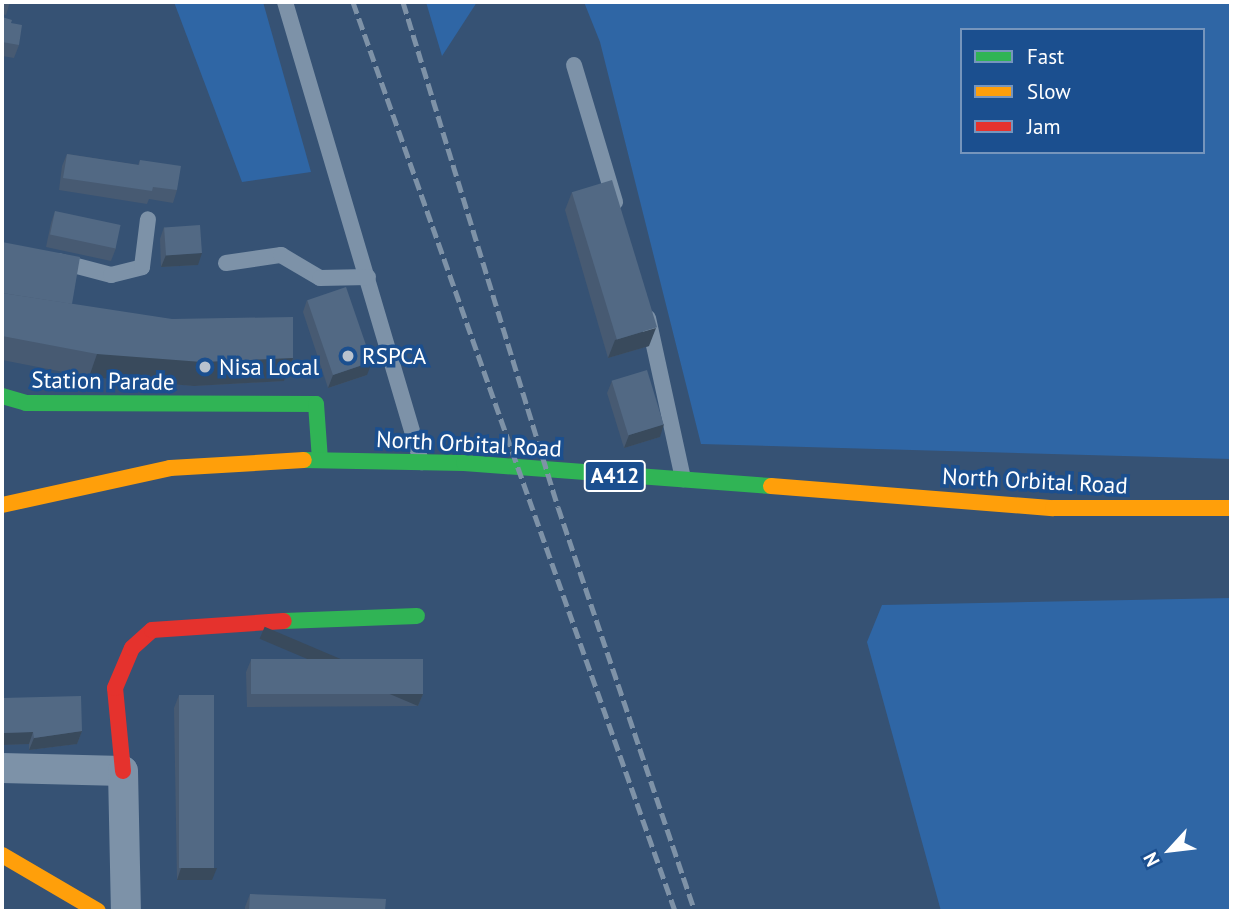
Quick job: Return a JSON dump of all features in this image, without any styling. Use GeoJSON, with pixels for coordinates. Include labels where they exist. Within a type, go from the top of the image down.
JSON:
{"type":"FeatureCollection","features":[{"type":"Feature","properties":{"kind":"main road","name":"Station Parade"},"geometry":{"type":"LineString","coordinates":[[2,396],[26,403],[316,404],[320,460]]}},
{"type":"Feature","properties":{"kind":"main road","name":"North Orbital Road"},"geometry":{"type":"LineString","coordinates":[[2,505],[170,468],[320,460],[421,462],[683,479],[1053,508],[1231,508]]}},
{"type":"Feature","properties":{"kind":"main road"},"geometry":{"type":"LineString","coordinates":[[123,771],[115,688],[132,648],[152,630],[207,624],[417,616]]}},
{"type":"Feature","properties":{"kind":"main road"},"geometry":{"type":"LineString","coordinates":[[2,855],[98,911]]}},
{"type":"Feature","properties":{"kind":"street"},"geometry":{"type":"LineString","coordinates":[[2,768],[123,771],[126,911]]}},
{"type":"Feature","properties":{"kind":"lane"},"geometry":{"type":"LineString","coordinates":[[285,2],[421,462]]}},
{"type":"Feature","properties":{"kind":"lane"},"geometry":{"type":"LineString","coordinates":[[574,65],[619,215]]}},
{"type":"Feature","properties":{"kind":"lane"},"geometry":{"type":"LineString","coordinates":[[38,256],[111,275],[142,267],[148,219]]}},
{"type":"Feature","properties":{"kind":"lane"},"geometry":{"type":"LineString","coordinates":[[226,263],[281,255],[320,278],[368,277]]}},
{"type":"Feature","properties":{"kind":"lane"},"geometry":{"type":"LineString","coordinates":[[644,304],[662,367],[683,479]]}},
{"type":"Feature","properties":{"kind":"shaded area"},"geometry":{"type":"Polygon","coordinates":[[[174,2],[263,2],[311,172],[242,182],[174,2]]]}},
{"type":"Feature","properties":{"kind":"shaded area"},"geometry":{"type":"Polygon","coordinates":[[[426,2],[477,2],[442,56],[426,2]]]}},
{"type":"Feature","properties":{"kind":"shaded area"},"geometry":{"type":"Polygon","coordinates":[[[584,2],[1231,2],[1231,459],[701,444],[600,42],[584,2]]]}},
{"type":"Feature","properties":{"kind":"shaded area"},"geometry":{"type":"Polygon","coordinates":[[[1231,598],[1231,911],[941,911],[867,642],[882,605],[1231,598]]]}},
{"type":"Feature","properties":{"kind":"building"},"geometry":{"type":"Polygon","coordinates":[[[2,17],[12,20],[11,23],[22,25],[19,45],[2,42],[2,17]]]}},
{"type":"Feature","properties":{"kind":"building"},"geometry":{"type":"Polygon","coordinates":[[[67,154],[139,165],[140,160],[181,166],[177,190],[153,187],[152,191],[63,178],[67,154]]]}},
{"type":"Feature","properties":{"kind":"building"},"geometry":{"type":"Polygon","coordinates":[[[612,180],[657,327],[617,340],[572,192],[612,180]]]}},
{"type":"Feature","properties":{"kind":"building"},"geometry":{"type":"Polygon","coordinates":[[[55,211],[121,225],[116,248],[50,234],[55,211]]]}},
{"type":"Feature","properties":{"kind":"building"},"geometry":{"type":"Polygon","coordinates":[[[200,225],[202,253],[166,255],[164,228],[200,225]]]}},
{"type":"Feature","properties":{"kind":"building"},"geometry":{"type":"Polygon","coordinates":[[[2,242],[80,257],[72,304],[2,293],[2,242]]]}},
{"type":"Feature","properties":{"kind":"building"},"geometry":{"type":"Polygon","coordinates":[[[346,287],[372,362],[333,375],[307,300],[346,287]]]}},
{"type":"Feature","properties":{"kind":"building"},"geometry":{"type":"Polygon","coordinates":[[[2,293],[172,319],[293,317],[293,358],[202,362],[97,354],[2,336],[2,293]]]}},
{"type":"Feature","properties":{"kind":"building"},"geometry":{"type":"Polygon","coordinates":[[[647,370],[664,425],[628,435],[612,381],[647,370]]]}},
{"type":"Feature","properties":{"kind":"building"},"geometry":{"type":"Polygon","coordinates":[[[251,659],[423,659],[423,694],[251,694],[251,659]]]}},
{"type":"Feature","properties":{"kind":"building"},"geometry":{"type":"Polygon","coordinates":[[[179,695],[214,695],[214,868],[179,868],[179,695]]]}},
{"type":"Feature","properties":{"kind":"building"},"geometry":{"type":"Polygon","coordinates":[[[81,696],[82,731],[34,738],[33,732],[2,733],[2,698],[81,696]]]}},
{"type":"Feature","properties":{"kind":"building"},"geometry":{"type":"Polygon","coordinates":[[[250,894],[386,899],[385,911],[249,911],[250,894]]]}},
{"type":"Feature","properties":{"kind":"railway"},"geometry":{"type":"LineString","coordinates":[[353,2],[675,911]]}},
{"type":"Feature","properties":{"kind":"railway"},"geometry":{"type":"LineString","coordinates":[[403,2],[558,507],[695,911]]}},
{"type":"Feature","properties":{"kind":"traffic: fast"},"geometry":{"type":"LineString","coordinates":[[2,396],[26,403],[316,404],[320,460]]}},
{"type":"Feature","properties":{"kind":"traffic: fast"},"geometry":{"type":"LineString","coordinates":[[304,460],[464,463],[771,486]]}},
{"type":"Feature","properties":{"kind":"traffic: fast"},"geometry":{"type":"LineString","coordinates":[[284,621],[417,616]]}},
{"type":"Feature","properties":{"kind":"traffic: slow"},"geometry":{"type":"LineString","coordinates":[[2,505],[170,468],[304,460]]}},
{"type":"Feature","properties":{"kind":"traffic: slow"},"geometry":{"type":"LineString","coordinates":[[771,486],[1053,508],[1231,508]]}},
{"type":"Feature","properties":{"kind":"traffic: slow"},"geometry":{"type":"LineString","coordinates":[[2,855],[98,911]]}},
{"type":"Feature","properties":{"kind":"traffic: jam"},"geometry":{"type":"LineString","coordinates":[[123,771],[115,688],[132,648],[152,630],[284,621]]}},
{"type":"Feature","properties":{"kind":"place","name":"RSPCA"},"geometry":{"type":"Point","coordinates":[348,356]}},
{"type":"Feature","properties":{"kind":"place","name":"Nisa Local"},"geometry":{"type":"Point","coordinates":[205,367]}}]}
